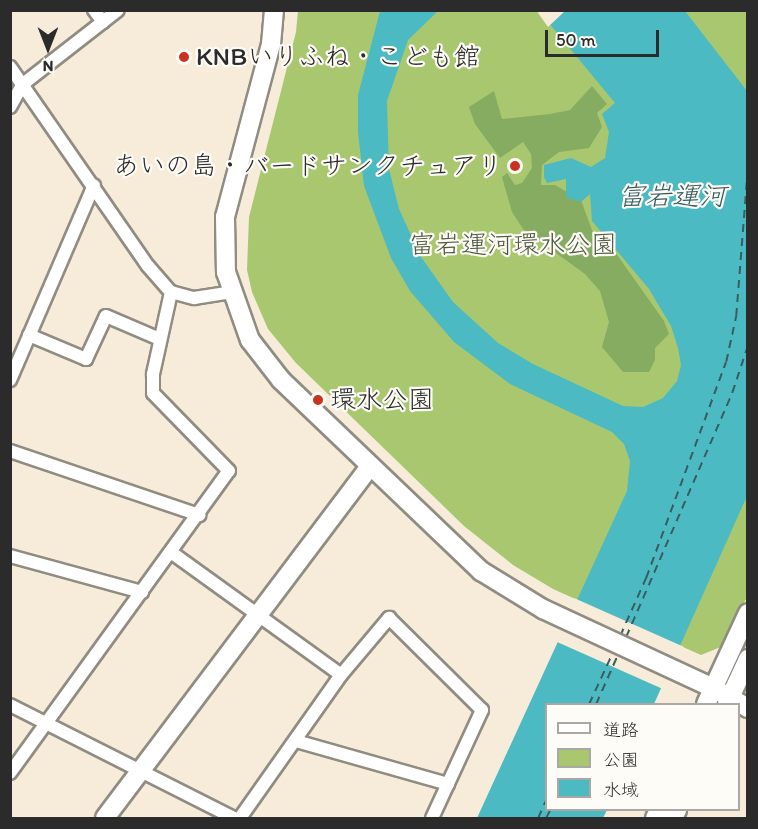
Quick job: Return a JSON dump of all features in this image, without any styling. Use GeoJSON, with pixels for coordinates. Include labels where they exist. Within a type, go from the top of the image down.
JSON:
{"type":"FeatureCollection","features":[{"type":"Feature","properties":{"kind":"street"},"geometry":{"type":"LineString","coordinates":[[94,10],[103,22]]}},
{"type":"Feature","properties":{"kind":"street"},"geometry":{"type":"LineString","coordinates":[[10,107],[23,84],[118,10]]}},
{"type":"Feature","properties":{"kind":"street"},"geometry":{"type":"LineString","coordinates":[[274,10],[271,44],[225,217],[226,272],[249,340],[281,380],[481,571],[543,609],[683,675],[710,696],[728,701],[747,659]]}},
{"type":"Feature","properties":{"kind":"street"},"geometry":{"type":"LineString","coordinates":[[10,67],[148,266],[171,292],[194,298],[232,292]]}},
{"type":"Feature","properties":{"kind":"street"},"geometry":{"type":"LineString","coordinates":[[10,380],[94,185]]}},
{"type":"Feature","properties":{"kind":"street"},"geometry":{"type":"LineString","coordinates":[[10,773],[172,553],[229,471],[153,393],[160,339],[171,292]]}},
{"type":"Feature","properties":{"kind":"street"},"geometry":{"type":"LineString","coordinates":[[29,335],[86,359],[106,316],[160,339]]}},
{"type":"Feature","properties":{"kind":"street"},"geometry":{"type":"LineString","coordinates":[[10,451],[199,515]]}},
{"type":"Feature","properties":{"kind":"street"},"geometry":{"type":"LineString","coordinates":[[105,819],[257,613],[370,466]]}},
{"type":"Feature","properties":{"kind":"street"},"geometry":{"type":"LineString","coordinates":[[172,553],[341,675]]}},
{"type":"Feature","properties":{"kind":"street"},"geometry":{"type":"LineString","coordinates":[[10,556],[142,592]]}},
{"type":"Feature","properties":{"kind":"street"},"geometry":{"type":"LineString","coordinates":[[710,696],[747,613]]}},
{"type":"Feature","properties":{"kind":"street"},"geometry":{"type":"LineString","coordinates":[[240,819],[341,675],[389,618],[482,710],[432,819]]}},
{"type":"Feature","properties":{"kind":"street"},"geometry":{"type":"LineString","coordinates":[[10,705],[234,819]]}},
{"type":"Feature","properties":{"kind":"street"},"geometry":{"type":"LineString","coordinates":[[296,741],[448,784]]}},
{"type":"Feature","properties":{"kind":"green space","name":"富岩運河環水公園"},"geometry":{"type":"Polygon","coordinates":[[[298,11],[747,11],[748,595],[723,646],[701,655],[553,589],[513,565],[464,526],[296,363],[268,329],[252,292],[247,270],[249,217],[296,32],[298,11]]]}},
{"type":"Feature","properties":{"kind":"green space"},"geometry":{"type":"Polygon","coordinates":[[[592,86],[607,104],[597,113],[602,127],[589,148],[559,152],[542,165],[541,185],[555,185],[581,200],[593,233],[610,245],[664,321],[669,334],[655,348],[655,360],[649,372],[623,372],[602,347],[609,322],[600,291],[585,274],[523,229],[512,212],[502,177],[507,173],[515,185],[522,183],[532,168],[531,154],[523,142],[500,158],[475,124],[469,107],[494,91],[502,119],[550,114],[570,110],[592,86]]]}},
{"type":"Feature","properties":{"kind":"water","name":"富岩運河"},"geometry":{"type":"Polygon","coordinates":[[[380,11],[438,11],[408,40],[387,101],[389,169],[399,209],[421,257],[453,302],[498,343],[533,364],[623,406],[643,407],[663,398],[677,381],[681,365],[671,326],[649,289],[592,221],[590,194],[581,202],[566,197],[566,179],[547,183],[544,177],[544,165],[571,158],[591,167],[605,158],[609,132],[602,114],[615,103],[539,11],[685,11],[747,91],[747,496],[654,703],[545,703],[545,811],[606,811],[603,818],[477,818],[627,491],[630,461],[624,444],[612,432],[510,384],[454,342],[410,291],[391,258],[364,186],[358,132],[358,95],[380,11]]]}},
{"type":"Feature","properties":{"kind":"pier"},"geometry":{"type":"Polygon","coordinates":[[[536,10],[565,10],[565,11],[548,27],[536,10]]]}},
{"type":"Feature","properties":{"kind":"pier"},"geometry":{"type":"Polygon","coordinates":[[[574,598],[684,647],[665,690],[555,641],[574,598]]]}},
{"type":"Feature","properties":{"kind":"ferry route"},"geometry":{"type":"LineString","coordinates":[[620,636],[646,578],[726,362],[736,316],[748,164]]}},
{"type":"Feature","properties":{"kind":"ferry route"},"geometry":{"type":"LineString","coordinates":[[626,637],[732,393],[748,345]]}},
{"type":"Feature","properties":{"kind":"ferry route"},"geometry":{"type":"LineString","coordinates":[[589,703],[613,652]]}},
{"type":"Feature","properties":{"kind":"ferry route"},"geometry":{"type":"LineString","coordinates":[[596,703],[619,652]]}},
{"type":"Feature","properties":{"kind":"ferry route"},"geometry":{"type":"LineString","coordinates":[[538,818],[545,802]]}},
{"type":"Feature","properties":{"kind":"ferry route"},"geometry":{"type":"LineString","coordinates":[[546,818],[550,811]]}},
{"type":"Feature","properties":{"kind":"place","name":"KNBいりふね・こども館"},"geometry":{"type":"Point","coordinates":[184,57]}},
{"type":"Feature","properties":{"kind":"place","name":"あいの島・バードサンクチュアリ"},"geometry":{"type":"Point","coordinates":[515,166]}},
{"type":"Feature","properties":{"kind":"place","name":"環水公園"},"geometry":{"type":"Point","coordinates":[318,400]}}]}
